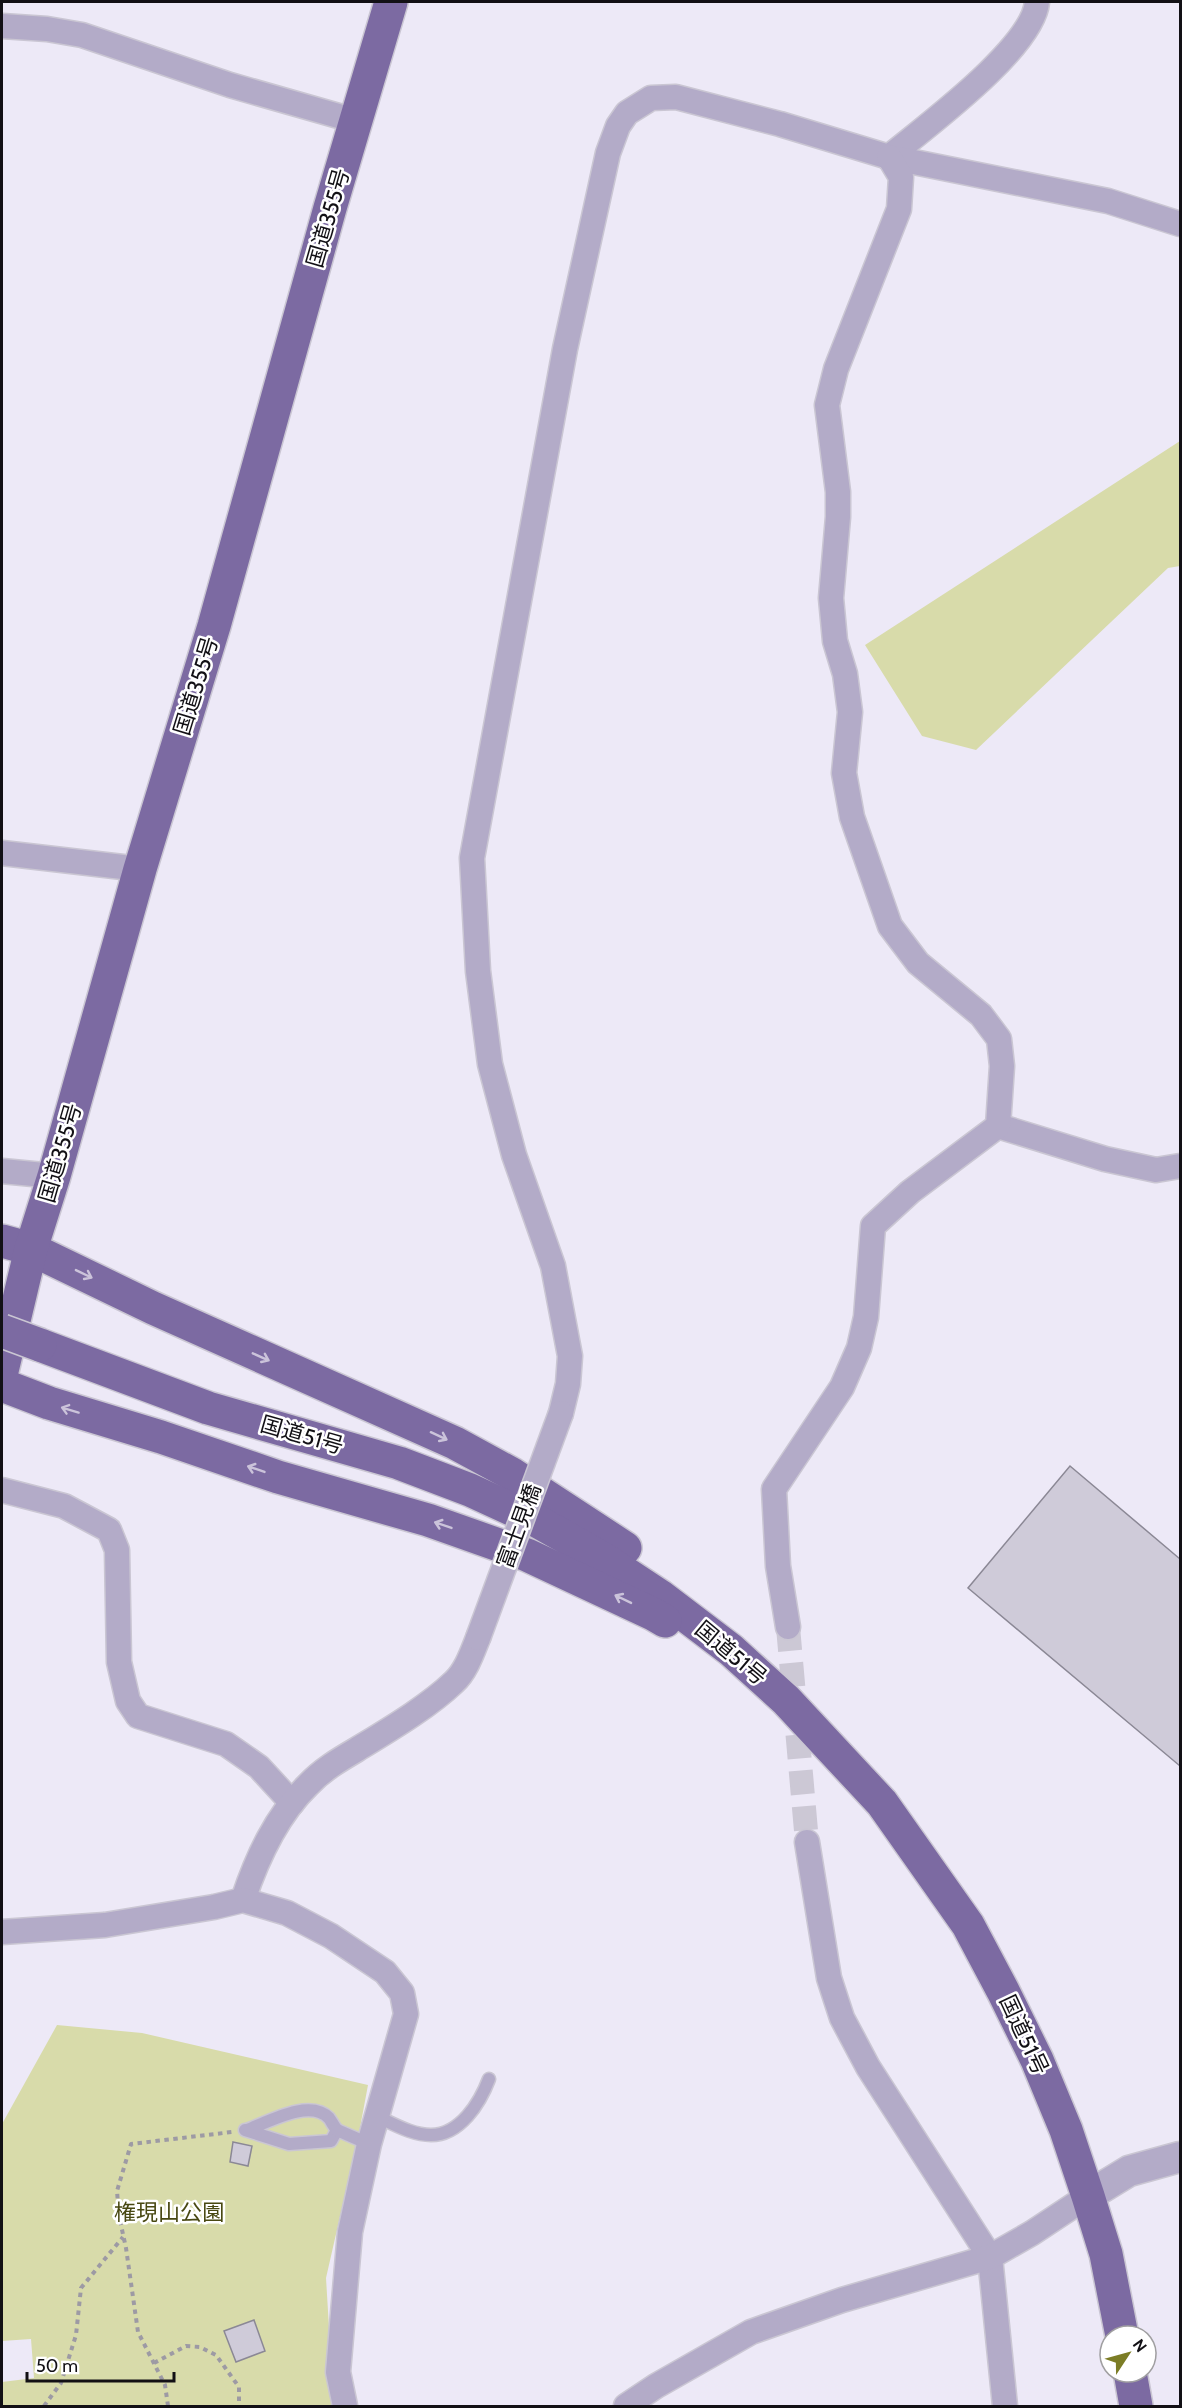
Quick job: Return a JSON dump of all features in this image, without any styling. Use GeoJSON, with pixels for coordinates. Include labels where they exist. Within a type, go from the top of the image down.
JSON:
{"type":"FeatureCollection","features":[{"type":"Feature","properties":{"kind":"highway","name":"国道355号"},"geometry":{"type":"LineString","coordinates":[[2,1371],[16,1245],[54,1176],[140,869],[214,626],[330,208],[391,2]]}},
{"type":"Feature","properties":{"kind":"highway"},"geometry":{"type":"LineString","coordinates":[[16,1245],[455,1443],[512,1474],[559,1504],[659,1571],[742,1639],[810,1709],[882,1803]]}},
{"type":"Feature","properties":{"kind":"highway","name":"国道51号"},"geometry":{"type":"LineString","coordinates":[[2,1331],[208,1408],[399,1463],[470,1490],[535,1520],[604,1559],[660,1596],[731,1650],[786,1700],[882,1803],[968,1925],[1004,1991],[1037,2060],[1066,2130],[1106,2254],[1120,2324]]}},
{"type":"Feature","properties":{"kind":"highway"},"geometry":{"type":"LineString","coordinates":[[2,1385],[48,1403],[161,1437],[278,1477],[428,1520],[527,1555],[584,1580],[653,1614],[700,1645],[779,1708],[882,1803]]}},
{"type":"Feature","properties":{"kind":"highway"},"geometry":{"type":"LineString","coordinates":[[1132,2384],[1136,2406]]}},
{"type":"Feature","properties":{"kind":"street"},"geometry":{"type":"LineString","coordinates":[[788,1627],[778,1566],[774,1489],[842,1387],[859,1348],[866,1317],[873,1226],[910,1192],[998,1126],[1002,1066],[999,1039],[981,1015],[918,963],[890,926],[852,817],[844,773],[850,712],[845,674],[835,641],[831,598],[838,492],[827,405],[836,369],[899,209],[901,177],[889,157],[990,72],[1022,36],[1037,2]]}},
{"type":"Feature","properties":{"kind":"street"},"geometry":{"type":"LineString","coordinates":[[2,26],[47,29],[82,35],[230,84],[356,121]]}},
{"type":"Feature","properties":{"kind":"street","name":"富士見橋"},"geometry":{"type":"LineString","coordinates":[[243,1899],[256,1861],[292,1803],[308,1784],[327,1768],[395,1725],[455,1682],[468,1662],[561,1413],[568,1384],[570,1356],[554,1266],[514,1155],[490,1064],[478,971],[472,858],[565,349],[608,153],[618,126],[627,113],[651,98],[676,97],[780,124],[889,157],[1108,201],[1180,224]]}},
{"type":"Feature","properties":{"kind":"street"},"geometry":{"type":"LineString","coordinates":[[2,853],[140,869]]}},
{"type":"Feature","properties":{"kind":"street"},"geometry":{"type":"LineString","coordinates":[[998,1126],[1105,1160],[1156,1170],[1180,1166]]}},
{"type":"Feature","properties":{"kind":"street"},"geometry":{"type":"LineString","coordinates":[[2,1171],[54,1176]]}},
{"type":"Feature","properties":{"kind":"street"},"geometry":{"type":"LineString","coordinates":[[2,1490],[64,1506],[109,1530],[117,1550],[119,1662],[128,1701],[138,1716],[226,1744],[259,1767],[292,1803]]}},
{"type":"Feature","properties":{"kind":"street"},"geometry":{"type":"LineString","coordinates":[[807,1842],[829,1978],[842,2018],[868,2067],[990,2257],[1005,2406]]}},
{"type":"Feature","properties":{"kind":"street"},"geometry":{"type":"LineString","coordinates":[[2,1932],[105,1925],[214,1907],[243,1899],[287,1913],[331,1936],[385,1972],[402,1993],[406,2014],[369,2145],[350,2232],[338,2372],[345,2406]]}},
{"type":"Feature","properties":{"kind":"street"},"geometry":{"type":"LineString","coordinates":[[626,2406],[656,2386],[751,2332],[842,2300],[990,2257],[1129,2171],[1180,2157]]}},
{"type":"Feature","properties":{"kind":"lane"},"geometry":{"type":"LineString","coordinates":[[378,2117],[410,2131],[432,2135],[445,2132],[460,2124],[484,2093],[489,2079]]}},
{"type":"Feature","properties":{"kind":"lane"},"geometry":{"type":"LineString","coordinates":[[246,2130],[298,2110],[317,2111],[328,2117],[337,2130],[369,2145]]}},
{"type":"Feature","properties":{"kind":"lane"},"geometry":{"type":"LineString","coordinates":[[246,2130],[289,2144],[331,2141],[337,2130]]}},
{"type":"Feature","properties":{"kind":"path"},"geometry":{"type":"LineString","coordinates":[[168,2406],[165,2385],[138,2332],[119,2216],[117,2190],[131,2144],[246,2130]]}},
{"type":"Feature","properties":{"kind":"path"},"geometry":{"type":"LineString","coordinates":[[44,2406],[61,2383],[76,2335],[81,2288],[124,2236]]}},
{"type":"Feature","properties":{"kind":"path"},"geometry":{"type":"LineString","coordinates":[[154,2363],[186,2346],[200,2346],[216,2355],[239,2387],[239,2406]]}},
{"type":"Feature","properties":{"kind":"green space"},"geometry":{"type":"Polygon","coordinates":[[[1180,441],[1180,566],[1168,568],[976,750],[922,736],[865,645],[1180,441]]]}},
{"type":"Feature","properties":{"kind":"green space","name":"権現山公園"},"geometry":{"type":"Polygon","coordinates":[[[57,2025],[142,2033],[368,2085],[326,2278],[333,2393],[336,2406],[2,2406],[2,2382],[34,2378],[31,2339],[2,2341],[2,2124],[57,2025]]]}},
{"type":"Feature","properties":{"kind":"building"},"geometry":{"type":"Polygon","coordinates":[[[1070,1466],[1180,1559],[1180,1766],[968,1588],[1070,1466]]]}},
{"type":"Feature","properties":{"kind":"building"},"geometry":{"type":"Polygon","coordinates":[[[233,2142],[252,2146],[248,2166],[230,2162],[233,2142]]]}},
{"type":"Feature","properties":{"kind":"building"},"geometry":{"type":"Polygon","coordinates":[[[254,2320],[265,2351],[236,2362],[224,2331],[254,2320]]]}},
{"type":"Feature","properties":{"kind":"tunnel"},"geometry":{"type":"LineString","coordinates":[[788,1627],[807,1842]]}}]}
